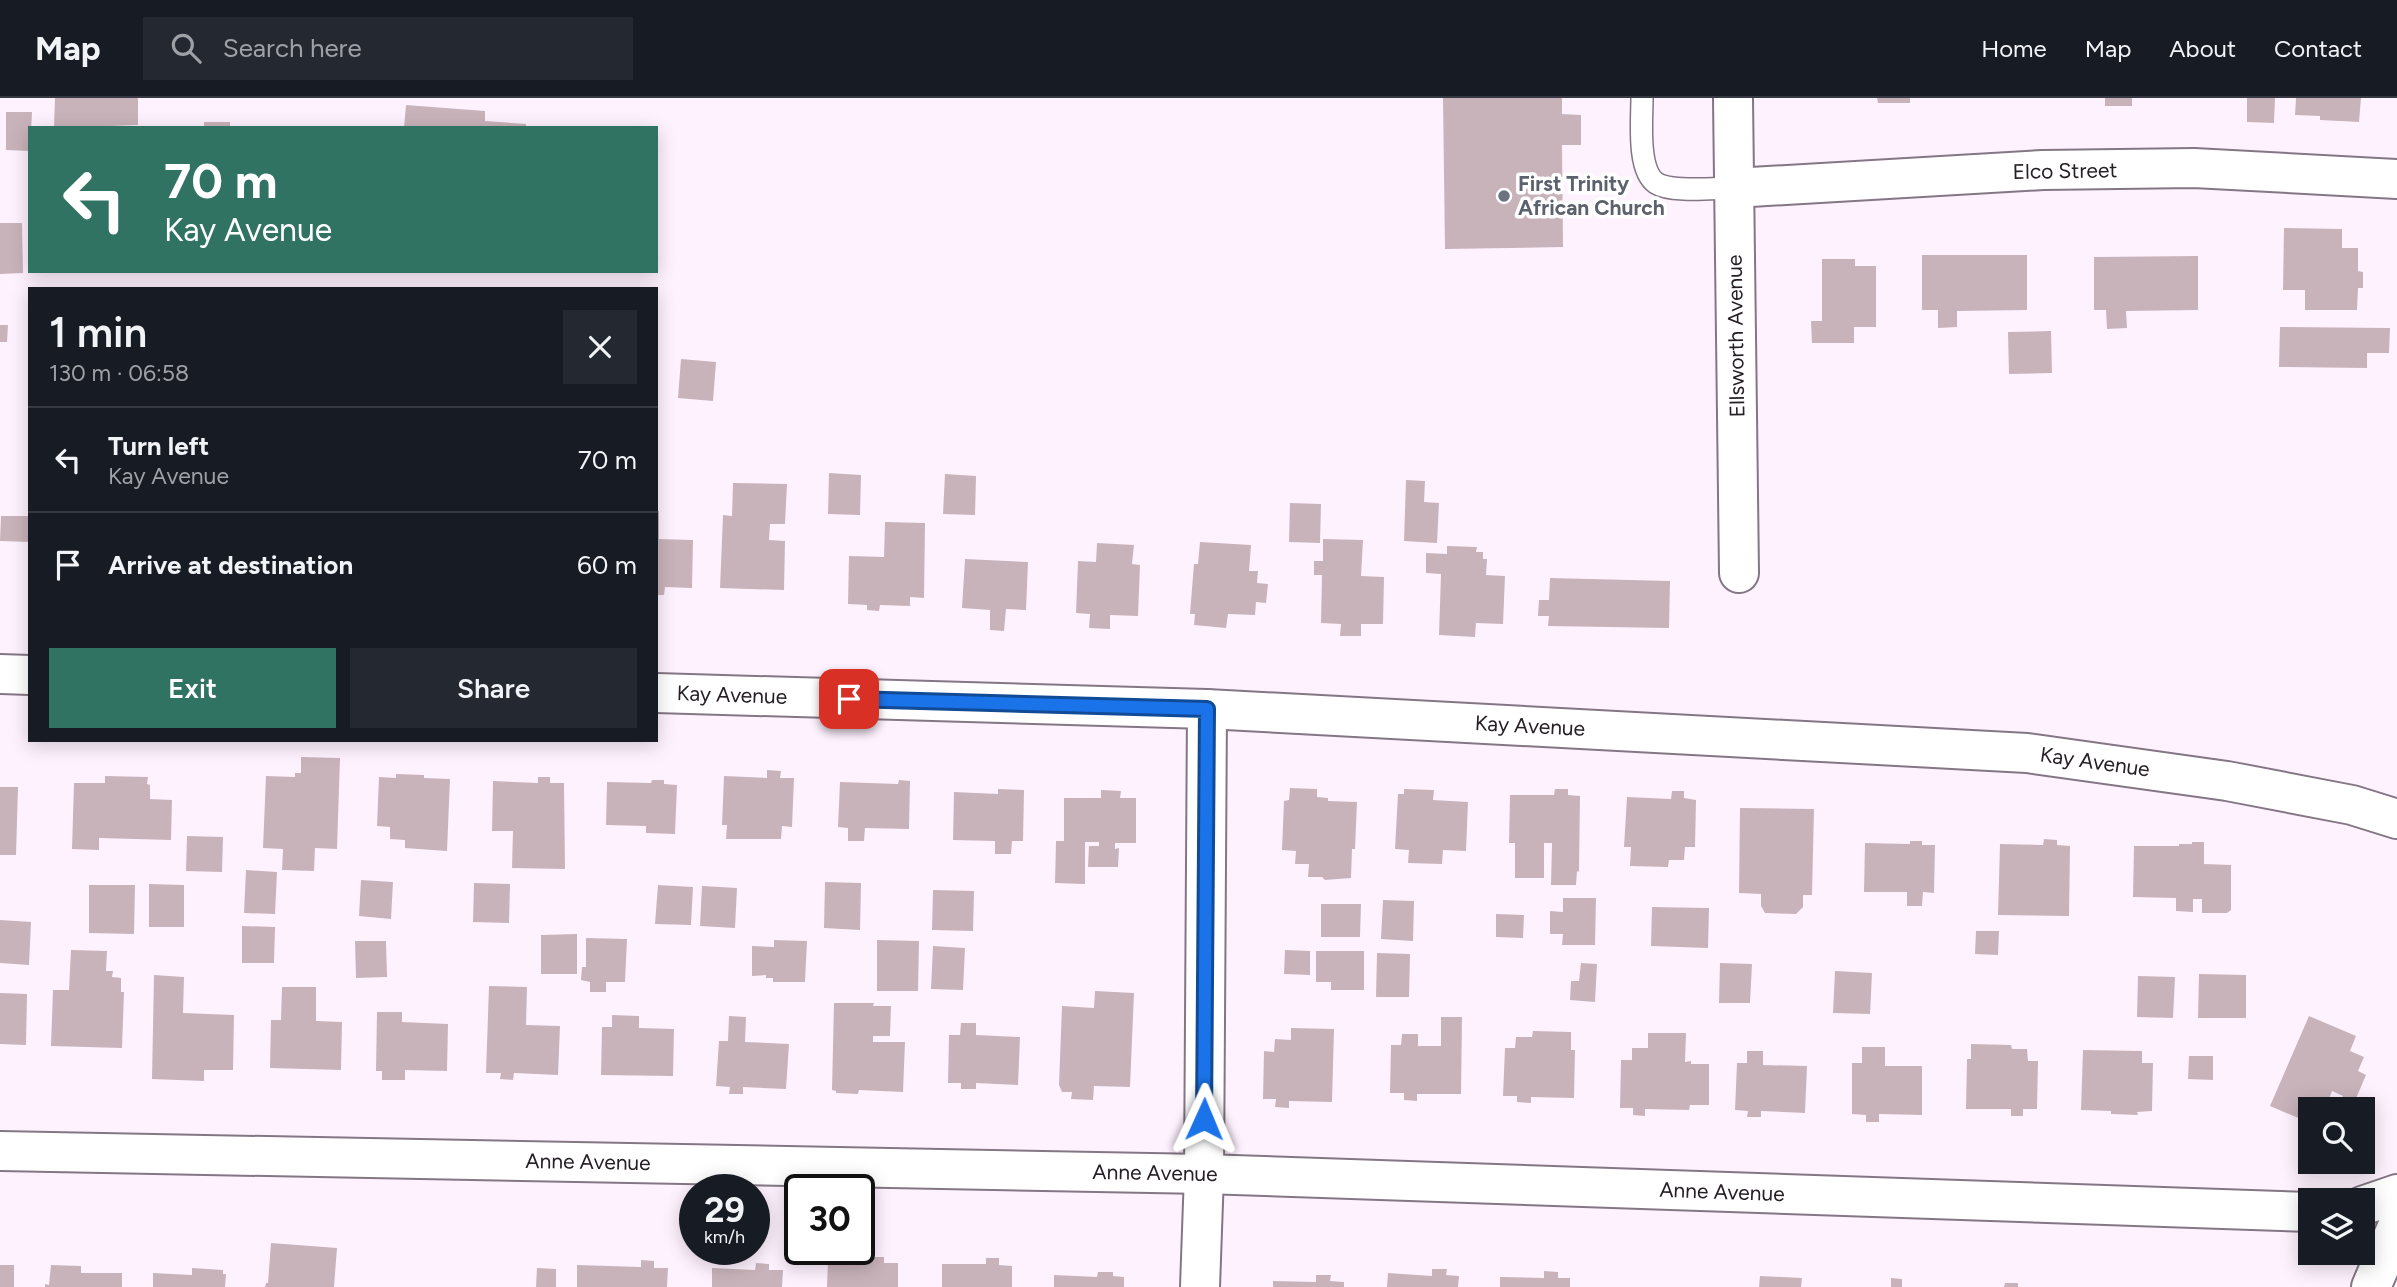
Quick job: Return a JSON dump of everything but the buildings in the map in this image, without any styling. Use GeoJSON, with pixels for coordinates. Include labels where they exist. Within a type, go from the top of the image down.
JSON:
{"type":"FeatureCollection","features":[{"type":"Feature","properties":{"kind":"street","name":"Ellsworth Avenue"},"geometry":{"type":"LineString","coordinates":[[1733,99],[1739,573]]}},
{"type":"Feature","properties":{"kind":"street","name":"Elco Street"},"geometry":{"type":"LineString","coordinates":[[1734,188],[2043,170],[2194,168],[2397,179]]}},
{"type":"Feature","properties":{"kind":"street"},"geometry":{"type":"LineString","coordinates":[[0,674],[28,675]]}},
{"type":"Feature","properties":{"kind":"street","name":"Kay Avenue"},"geometry":{"type":"LineString","coordinates":[[658,693],[1207,709],[2027,752],[2227,781],[2352,805],[2397,819]]}},
{"type":"Feature","properties":{"kind":"street"},"geometry":{"type":"LineString","coordinates":[[1200,1287],[1204,1174],[1207,709]]}},
{"type":"Feature","properties":{"kind":"street","name":"Anne Avenue"},"geometry":{"type":"LineString","coordinates":[[0,1151],[1204,1174],[2298,1212]]}},
{"type":"Feature","properties":{"kind":"street"},"geometry":{"type":"LineString","coordinates":[[2375,1202],[2397,1194]]}},
{"type":"Feature","properties":{"kind":"street"},"geometry":{"type":"LineString","coordinates":[[2371,1287],[2397,1227]]}},
{"type":"Feature","properties":{"kind":"lane"},"geometry":{"type":"LineString","coordinates":[[1642,98],[1645,169],[1657,183],[1671,188],[1734,188]]}},
{"type":"Feature","properties":{"kind":"place","name":"First Trinity African Church"},"geometry":{"type":"Point","coordinates":[1504,196]}},
{"type":"Feature","properties":{"kind":"route"},"geometry":{"type":"LineString","coordinates":[[849,699],[1207,709],[1204,1119]]}}]}
